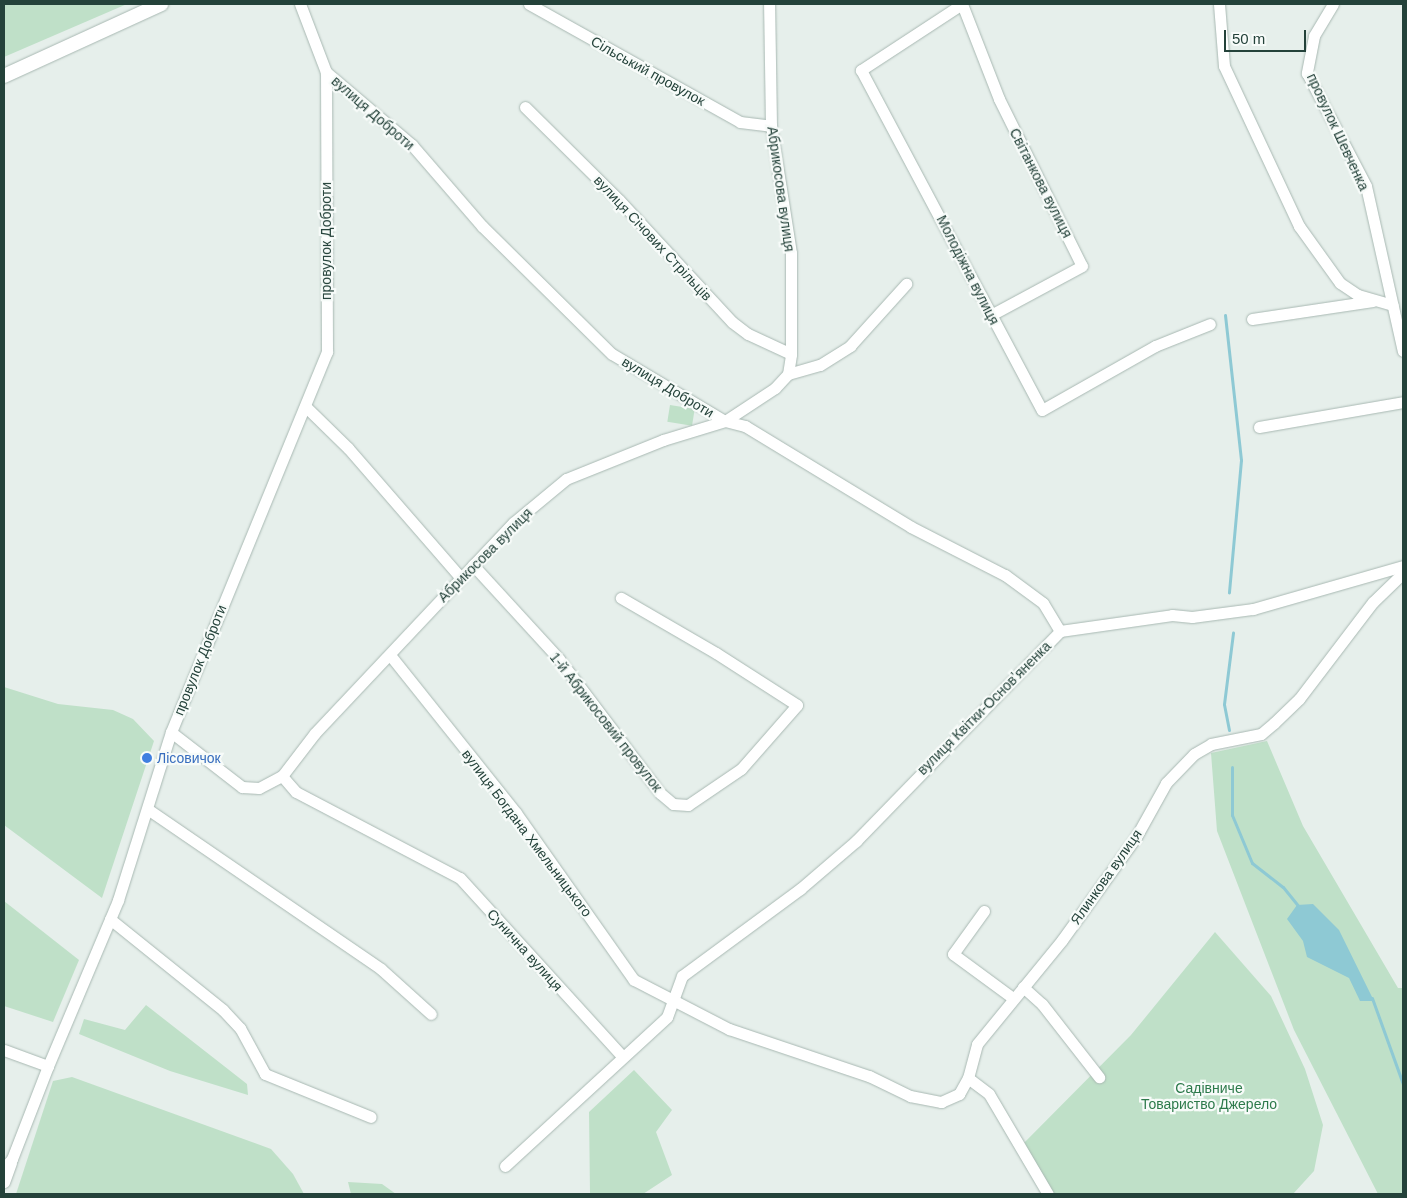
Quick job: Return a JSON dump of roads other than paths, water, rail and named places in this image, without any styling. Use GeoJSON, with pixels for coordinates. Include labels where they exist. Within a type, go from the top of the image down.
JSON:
{"type":"FeatureCollection","features":[{"type":"Feature","properties":{"kind":"street"},"geometry":{"type":"LineString","coordinates":[[4,76],[161,4]]}},
{"type":"Feature","properties":{"kind":"street"},"geometry":{"type":"LineString","coordinates":[[300,4],[326,72]]}},
{"type":"Feature","properties":{"kind":"street","name":"Сільський провулок"},"geometry":{"type":"LineString","coordinates":[[529,4],[740,122],[771,126]]}},
{"type":"Feature","properties":{"kind":"street","name":"Абрикосова вулиця"},"geometry":{"type":"LineString","coordinates":[[769,4],[771,126],[791,253],[791,354],[788,374]]}},
{"type":"Feature","properties":{"kind":"street","name":"Молодіжна вулиця"},"geometry":{"type":"LineString","coordinates":[[962,4],[861,70],[1042,410],[1155,346],[1210,324]]}},
{"type":"Feature","properties":{"kind":"street","name":"Світанкова вулиця"},"geometry":{"type":"LineString","coordinates":[[962,4],[999,99],[1082,266],[991,315]]}},
{"type":"Feature","properties":{"kind":"street"},"geometry":{"type":"LineString","coordinates":[[1219,4],[1224,66],[1299,226],[1340,284],[1358,294],[1393,305]]}},
{"type":"Feature","properties":{"kind":"street","name":"провулок Шевченка"},"geometry":{"type":"LineString","coordinates":[[1333,4],[1314,36],[1307,72],[1366,186],[1403,352]]}},
{"type":"Feature","properties":{"kind":"street","name":"провулок Доброти"},"geometry":{"type":"LineString","coordinates":[[4,1182],[48,1066],[110,919],[148,810],[172,732],[327,352],[326,72]]}},
{"type":"Feature","properties":{"kind":"street","name":"вулиця Доброти"},"geometry":{"type":"LineString","coordinates":[[326,72],[412,145],[482,226],[612,354],[725,421],[745,426],[911,527],[1005,575],[1043,603],[1060,631]]}},
{"type":"Feature","properties":{"kind":"street","name":"вулиця Січових Стрільців"},"geometry":{"type":"LineString","coordinates":[[525,107],[620,200],[732,322],[748,334],[791,354]]}},
{"type":"Feature","properties":{"kind":"street","name":"Абрикосова вулиця"},"geometry":{"type":"LineString","coordinates":[[282,776],[315,733],[513,523],[566,479],[663,440],[725,421],[775,388],[788,374],[820,365],[850,346],[906,284]]}},
{"type":"Feature","properties":{"kind":"street"},"geometry":{"type":"LineString","coordinates":[[1252,319],[1377,300]]}},
{"type":"Feature","properties":{"kind":"street"},"geometry":{"type":"LineString","coordinates":[[1259,427],[1403,402]]}},
{"type":"Feature","properties":{"kind":"street"},"geometry":{"type":"LineString","coordinates":[[306,407],[348,448],[461,578]]}},
{"type":"Feature","properties":{"kind":"street","name":"1-й Абрикосовий провулок"},"geometry":{"type":"LineString","coordinates":[[473,565],[559,659],[660,794],[673,804],[688,805],[742,769],[797,705],[716,653],[621,598]]}},
{"type":"Feature","properties":{"kind":"street","name":"вулиця Квітки-Основʼяненка"},"geometry":{"type":"LineString","coordinates":[[622,1056],[667,1017],[682,976],[800,889],[856,841],[1060,631],[1172,616],[1192,616],[1253,609],[1403,566]]}},
{"type":"Feature","properties":{"kind":"street","name":"Ялинкова вулиця"},"geometry":{"type":"LineString","coordinates":[[674,998],[728,1029],[868,1076],[910,1096],[941,1102],[959,1094],[968,1078],[977,1044],[1062,940],[1136,837],[1166,783],[1194,754],[1211,744],[1261,734],[1299,698],[1373,602],[1403,572]]}},
{"type":"Feature","properties":{"kind":"street","name":"вулиця Богдана Хмельницького"},"geometry":{"type":"LineString","coordinates":[[390,655],[516,813],[634,980],[674,998]]}},
{"type":"Feature","properties":{"kind":"street"},"geometry":{"type":"LineString","coordinates":[[172,732],[242,787],[259,788],[282,776]]}},
{"type":"Feature","properties":{"kind":"street","name":"Сунична вулиця"},"geometry":{"type":"LineString","coordinates":[[282,776],[296,792],[460,878],[622,1056]]}},
{"type":"Feature","properties":{"kind":"street"},"geometry":{"type":"LineString","coordinates":[[148,810],[381,969],[431,1014]]}},
{"type":"Feature","properties":{"kind":"street"},"geometry":{"type":"LineString","coordinates":[[984,911],[953,954],[1013,998]]}},
{"type":"Feature","properties":{"kind":"street"},"geometry":{"type":"LineString","coordinates":[[110,919],[223,1010],[240,1028],[265,1074],[371,1117]]}},
{"type":"Feature","properties":{"kind":"street"},"geometry":{"type":"LineString","coordinates":[[1023,987],[1042,1004],[1099,1077]]}},
{"type":"Feature","properties":{"kind":"street"},"geometry":{"type":"LineString","coordinates":[[4,1050],[48,1066]]}},
{"type":"Feature","properties":{"kind":"street"},"geometry":{"type":"LineString","coordinates":[[505,1166],[622,1056]]}},
{"type":"Feature","properties":{"kind":"street"},"geometry":{"type":"LineString","coordinates":[[968,1078],[989,1094],[1048,1194]]}},
{"type":"Feature","properties":{"kind":"street"},"geometry":{"type":"LineString","coordinates":[[4,1168],[12,1159]]}},
{"type":"Feature","properties":{"kind":"water"},"geometry":{"type":"Polygon","coordinates":[[[1313,904],[1339,930],[1374,1001],[1360,1001],[1349,978],[1307,957],[1303,941],[1287,919],[1297,905],[1313,904]]]}},
{"type":"Feature","properties":{"kind":"waterway"},"geometry":{"type":"LineString","coordinates":[[1225,315],[1241,460],[1229,592]]}},
{"type":"Feature","properties":{"kind":"waterway"},"geometry":{"type":"LineString","coordinates":[[1229,730],[1224,704],[1233,633]]}},
{"type":"Feature","properties":{"kind":"waterway"},"geometry":{"type":"LineString","coordinates":[[1232,767],[1232,815],[1252,863],[1283,887],[1299,907]]}},
{"type":"Feature","properties":{"kind":"waterway"},"geometry":{"type":"LineString","coordinates":[[1372,998],[1403,1084]]}},
{"type":"Feature","properties":{"kind":"place","name":"Лісовичок"},"geometry":{"type":"Point","coordinates":[147,758]}},
{"type":"Feature","properties":{"kind":"park label","name":"Садівниче Товариство Джерело"},"geometry":{"type":"Point","coordinates":[1209,1096]}}]}
